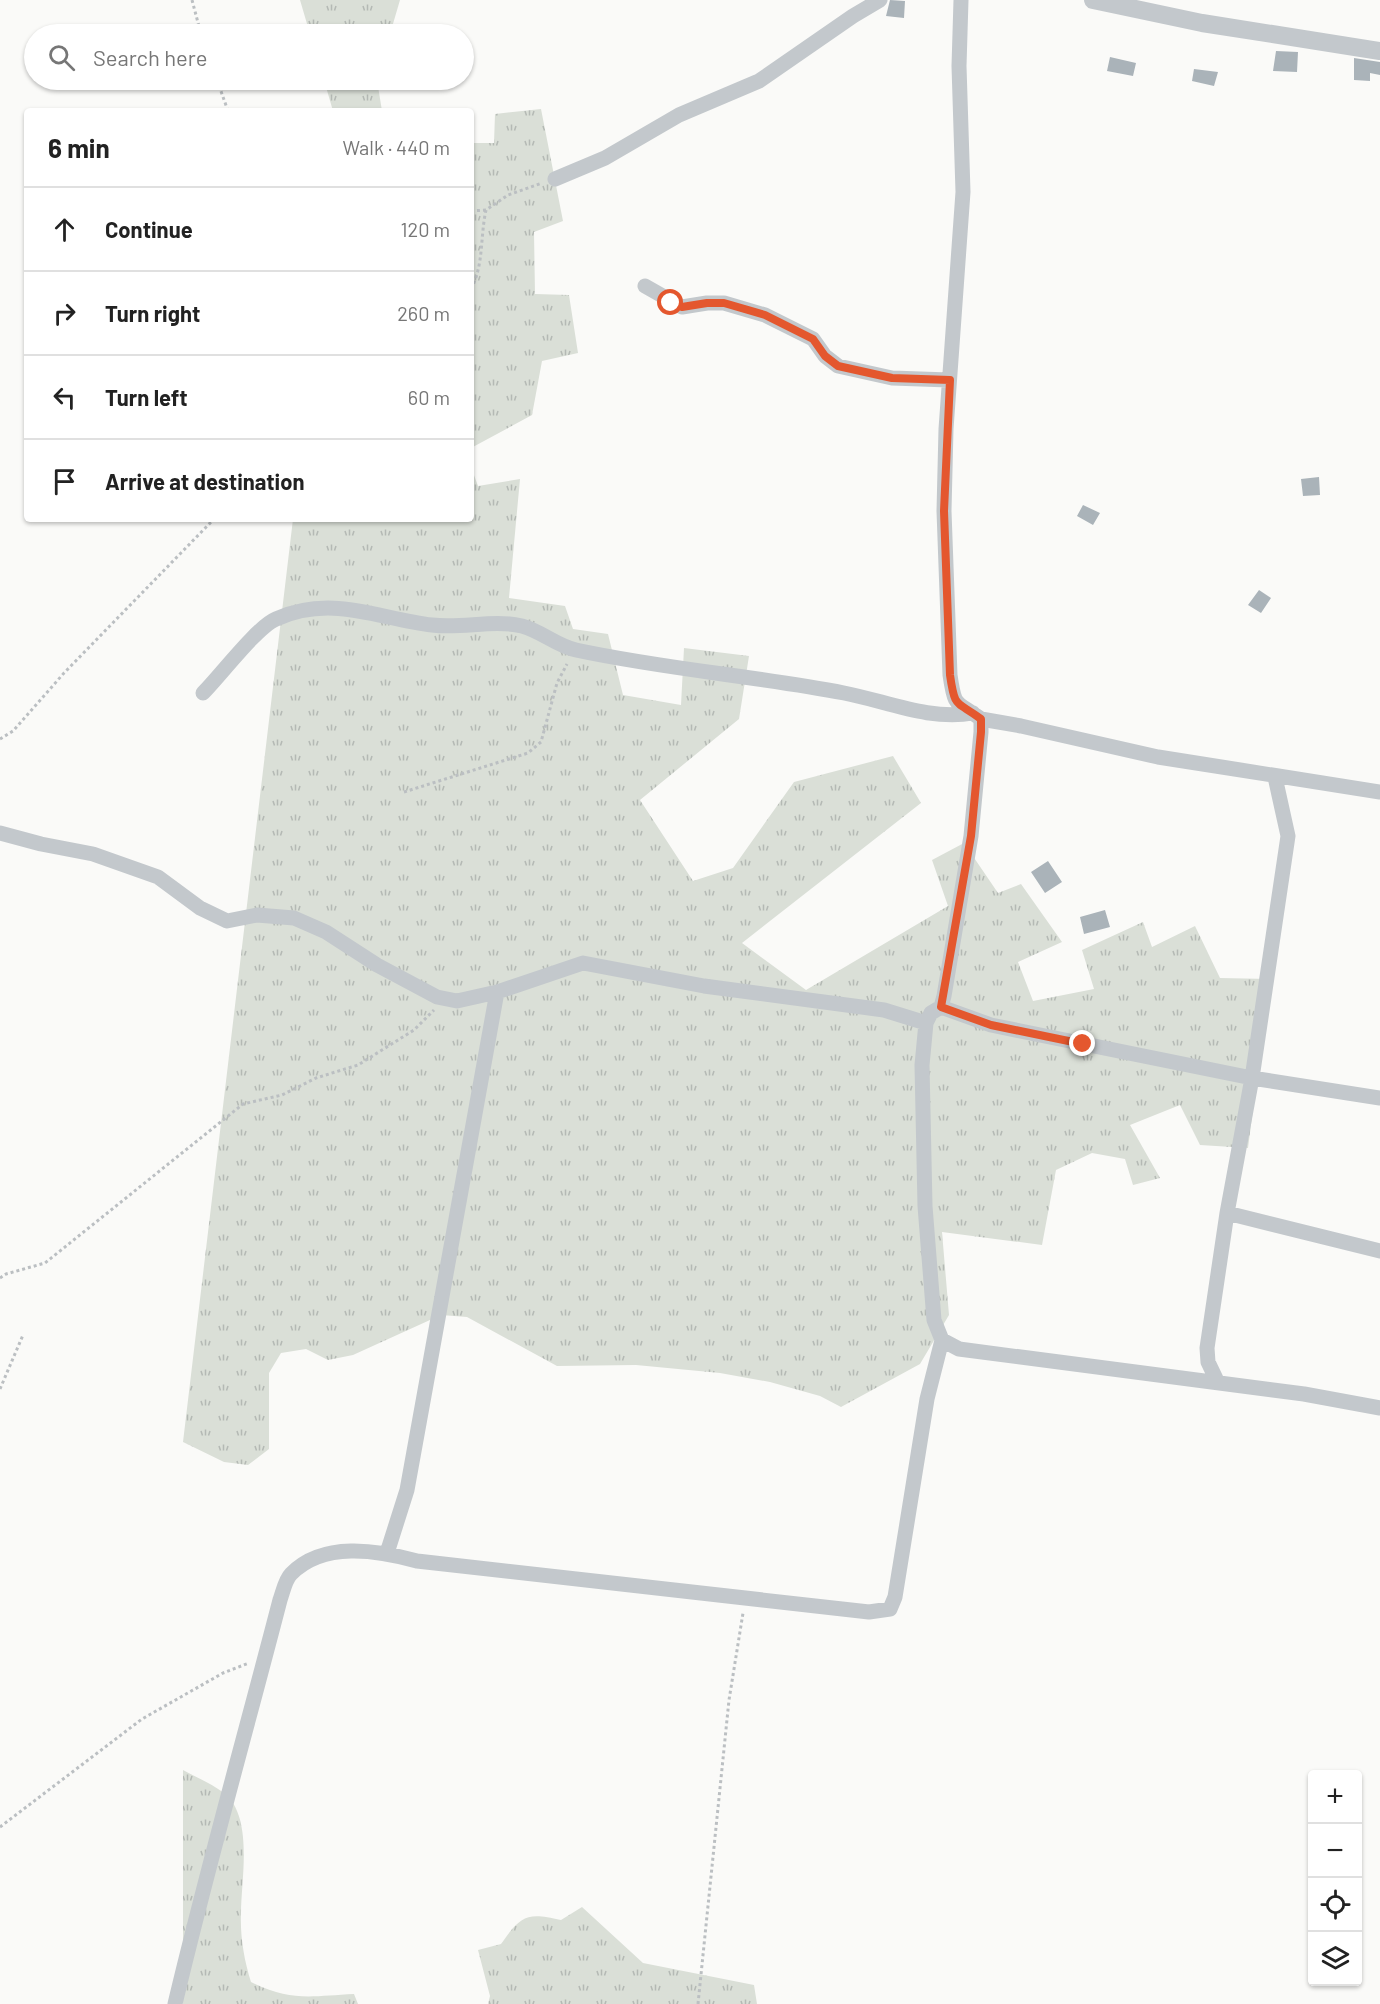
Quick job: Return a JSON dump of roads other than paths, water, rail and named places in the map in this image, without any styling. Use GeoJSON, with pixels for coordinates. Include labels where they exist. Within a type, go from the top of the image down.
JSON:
{"type":"FeatureCollection","features":[{"type":"Feature","properties":{"kind":"street"},"geometry":{"type":"LineString","coordinates":[[555,179],[605,158],[679,115],[759,81],[880,0]]}},
{"type":"Feature","properties":{"kind":"street"},"geometry":{"type":"LineString","coordinates":[[961,0],[959,66],[963,192],[944,511],[950,675],[954,700],[960,707],[977,716]]}},
{"type":"Feature","properties":{"kind":"street"},"geometry":{"type":"LineString","coordinates":[[1093,0],[1202,23],[1380,51]]}},
{"type":"Feature","properties":{"kind":"street"},"geometry":{"type":"LineString","coordinates":[[645,286],[682,307],[724,303],[765,315],[813,339],[825,356],[838,366],[892,378],[950,380]]}},
{"type":"Feature","properties":{"kind":"street"},"geometry":{"type":"LineString","coordinates":[[204,693],[275,619],[305,611],[351,608],[431,625],[452,627],[498,622],[524,627],[573,649],[804,686],[924,712],[977,716],[1158,757],[1380,792]]}},
{"type":"Feature","properties":{"kind":"street"},"geometry":{"type":"LineString","coordinates":[[175,2004],[214,1842],[236,1772],[280,1600],[290,1576],[311,1558],[353,1551],[387,1553],[417,1561],[746,1599],[869,1612],[890,1609],[895,1597],[927,1399],[942,1340],[934,1320],[925,1206],[922,1065],[926,1023],[931,1013],[941,1007],[971,836],[977,716]]}},
{"type":"Feature","properties":{"kind":"street"},"geometry":{"type":"LineString","coordinates":[[1218,1383],[1208,1362],[1207,1348],[1227,1213],[1248,1088],[1252,1078],[1288,836],[1275,777]]}},
{"type":"Feature","properties":{"kind":"street"},"geometry":{"type":"LineString","coordinates":[[0,833],[93,854],[158,877],[200,908],[227,921],[257,915],[294,918],[326,932],[377,965],[437,997],[446,999],[457,1001],[497,993],[583,963],[715,987],[884,1010],[926,1023]]}},
{"type":"Feature","properties":{"kind":"street"},"geometry":{"type":"LineString","coordinates":[[387,1553],[407,1490],[497,993]]}},
{"type":"Feature","properties":{"kind":"street"},"geometry":{"type":"LineString","coordinates":[[941,1007],[991,1025],[1252,1078],[1380,1098]]}},
{"type":"Feature","properties":{"kind":"street"},"geometry":{"type":"LineString","coordinates":[[1227,1213],[1380,1251]]}},
{"type":"Feature","properties":{"kind":"street"},"geometry":{"type":"LineString","coordinates":[[942,1340],[959,1348],[1304,1394],[1380,1408]]}}]}
